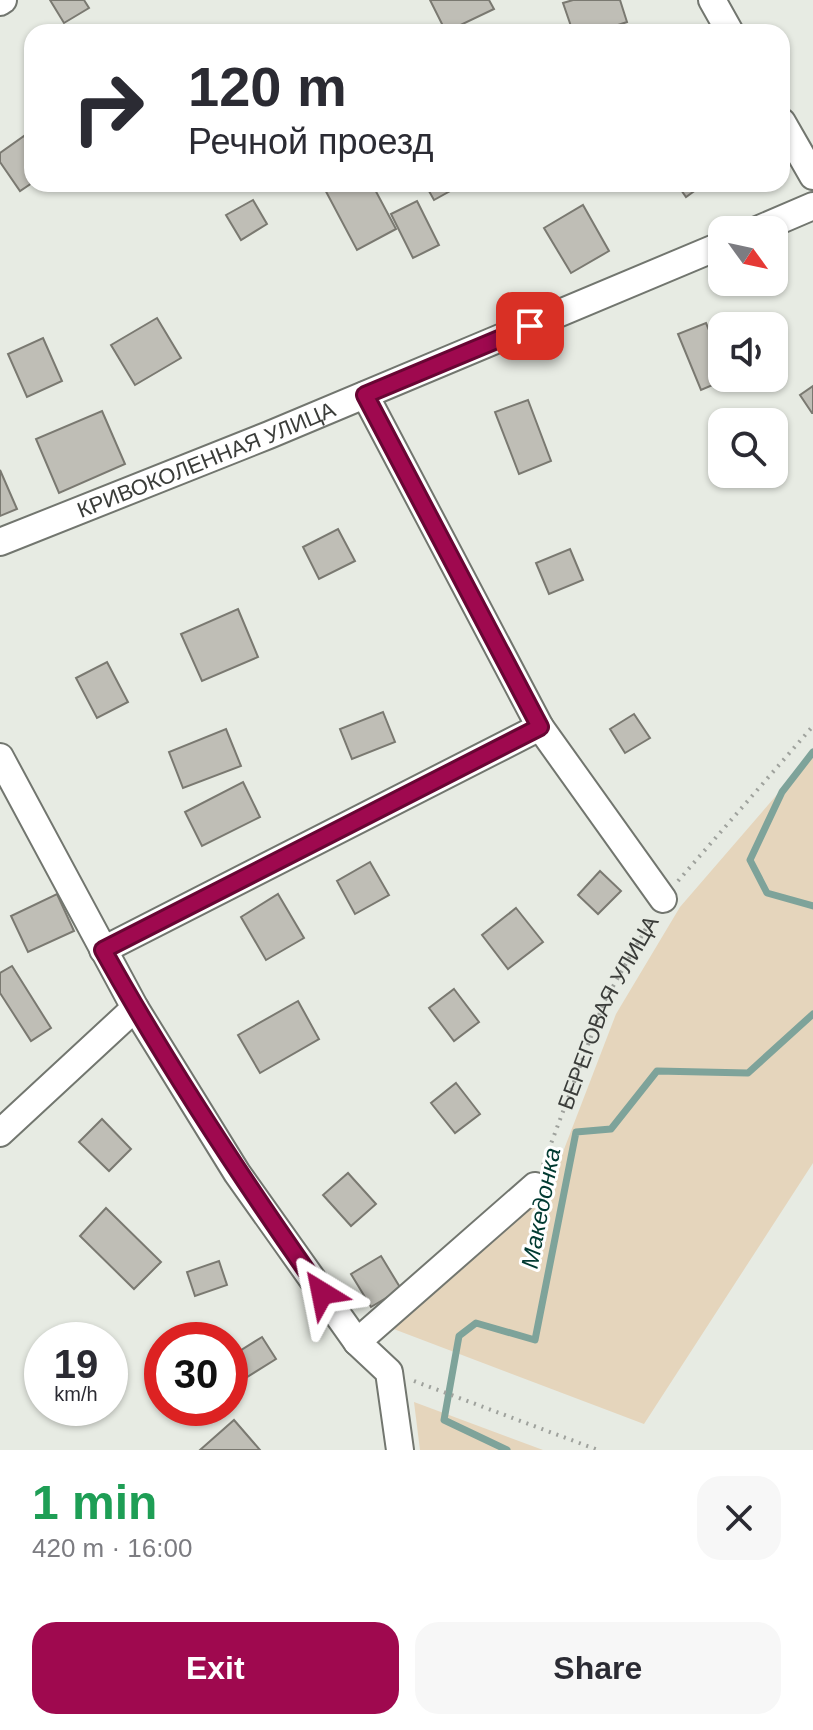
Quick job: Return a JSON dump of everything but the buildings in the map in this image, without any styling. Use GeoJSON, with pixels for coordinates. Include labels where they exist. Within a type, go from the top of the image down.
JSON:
{"type":"FeatureCollection","features":[{"type":"Feature","properties":{"kind":"street"},"geometry":{"type":"LineString","coordinates":[[712,0],[726,24]]}},
{"type":"Feature","properties":{"kind":"street"},"geometry":{"type":"LineString","coordinates":[[790,136],[813,176]]}},
{"type":"Feature","properties":{"kind":"street"},"geometry":{"type":"LineString","coordinates":[[788,217],[813,206]]}},
{"type":"Feature","properties":{"kind":"street","name":"КРИВОКОЛЕННАЯ УЛИЦА"},"geometry":{"type":"LineString","coordinates":[[0,542],[365,395],[708,251]]}},
{"type":"Feature","properties":{"kind":"street"},"geometry":{"type":"LineString","coordinates":[[365,395],[540,727],[663,899]]}},
{"type":"Feature","properties":{"kind":"street"},"geometry":{"type":"LineString","coordinates":[[103,950],[540,727]]}},
{"type":"Feature","properties":{"kind":"street"},"geometry":{"type":"LineString","coordinates":[[0,757],[135,1008],[237,1173],[357,1342],[389,1372],[400,1450]]}},
{"type":"Feature","properties":{"kind":"street"},"geometry":{"type":"LineString","coordinates":[[0,1133],[135,1008]]}},
{"type":"Feature","properties":{"kind":"street"},"geometry":{"type":"LineString","coordinates":[[357,1342],[535,1186]]}},
{"type":"Feature","properties":{"kind":"path","name":"БЕРЕГОВАЯ УЛИЦА"},"geometry":{"type":"LineString","coordinates":[[535,1186],[604,1002],[663,899],[813,726]]}},
{"type":"Feature","properties":{"kind":"path"},"geometry":{"type":"LineString","coordinates":[[419,1383],[598,1450]]}},
{"type":"Feature","properties":{"kind":"shaded area"},"geometry":{"type":"Polygon","coordinates":[[[813,753],[813,1163],[644,1424],[391,1328],[548,1191],[616,1014],[680,907],[813,753]]]}},
{"type":"Feature","properties":{"kind":"shaded area"},"geometry":{"type":"Polygon","coordinates":[[[414,1402],[543,1450],[420,1450],[414,1402]]]}},
{"type":"Feature","properties":{"kind":"waterway","name":"Македонка"},"geometry":{"type":"LineString","coordinates":[[813,752],[782,792],[750,860],[767,893],[813,906]]}},
{"type":"Feature","properties":{"kind":"waterway","name":"Македонка"},"geometry":{"type":"LineString","coordinates":[[507,1450],[444,1420],[459,1336],[476,1323],[535,1340],[576,1132],[611,1129],[657,1071],[748,1073],[813,1014]]}},
{"type":"Feature","properties":{"kind":"route"},"geometry":{"type":"LineString","coordinates":[[322,1293],[237,1173],[135,1008],[103,950],[540,727],[365,395],[530,326]]}}]}
